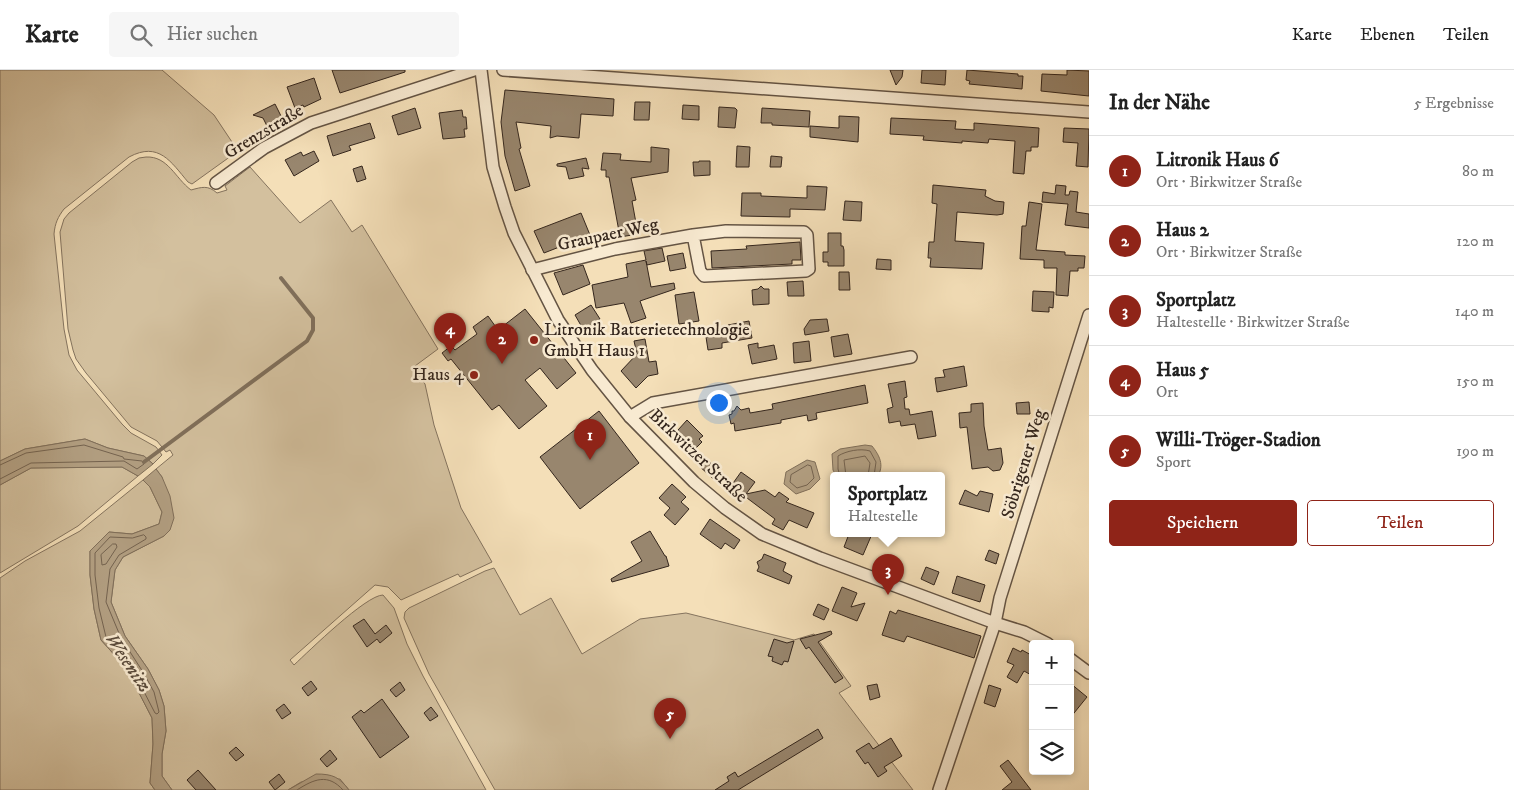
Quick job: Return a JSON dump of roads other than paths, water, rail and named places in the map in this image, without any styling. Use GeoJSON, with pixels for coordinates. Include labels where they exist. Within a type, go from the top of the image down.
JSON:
{"type":"FeatureCollection","features":[{"type":"Feature","properties":{"kind":"street","name":"Grenzstraße"},"geometry":{"type":"LineString","coordinates":[[216,182],[264,148],[311,123],[474,70]]}},
{"type":"Feature","properties":{"kind":"street","name":"Birkwitzer Straße"},"geometry":{"type":"LineString","coordinates":[[481,70],[493,167],[514,233],[558,320],[592,370],[630,417],[694,482],[725,508],[762,534],[820,558],[1024,632],[1040,640]]}},
{"type":"Feature","properties":{"kind":"street"},"geometry":{"type":"LineString","coordinates":[[502,70],[1089,112]]}},
{"type":"Feature","properties":{"kind":"street","name":"Graupaer Weg"},"geometry":{"type":"LineString","coordinates":[[532,270],[615,249],[693,235],[726,231],[804,232],[807,235],[809,268],[806,271],[704,276],[700,271],[693,235]]}},
{"type":"Feature","properties":{"kind":"street","name":"Söbrigener Weg"},"geometry":{"type":"LineString","coordinates":[[939,790],[995,623],[1000,598],[1089,315]]}},
{"type":"Feature","properties":{"kind":"street","name":"Birkwitzer Straße"},"geometry":{"type":"LineString","coordinates":[[630,417],[653,403],[911,357]]}},
{"type":"Feature","properties":{"kind":"street"},"geometry":{"type":"LineString","coordinates":[[1074,662],[1089,673]]}},
{"type":"Feature","properties":{"kind":"water"},"geometry":{"type":"Polygon","coordinates":[[[85,439],[108,448],[144,456],[153,464],[138,476],[122,467],[31,468],[0,485],[0,461],[25,449],[85,439]]]}},
{"type":"Feature","properties":{"kind":"water"},"geometry":{"type":"Polygon","coordinates":[[[865,445],[872,446],[879,457],[881,464],[880,472],[834,472],[832,454],[840,449],[865,445]]]}},
{"type":"Feature","properties":{"kind":"water"},"geometry":{"type":"Polygon","coordinates":[[[807,460],[815,462],[820,479],[810,489],[796,494],[784,484],[786,472],[807,460]]]}},
{"type":"Feature","properties":{"kind":"water","name":"Wesenitz"},"geometry":{"type":"Polygon","coordinates":[[[156,469],[162,477],[170,496],[174,518],[170,530],[164,536],[123,557],[115,570],[111,602],[125,636],[148,669],[159,690],[164,706],[166,731],[162,754],[162,776],[172,790],[155,790],[150,783],[153,744],[152,718],[119,660],[101,640],[94,609],[90,575],[90,551],[109,532],[132,534],[159,524],[162,512],[150,487],[143,480],[156,469]]]}},
{"type":"Feature","properties":{"kind":"water"},"geometry":{"type":"Polygon","coordinates":[[[316,774],[335,777],[349,790],[288,790],[316,774]]]}},
{"type":"Feature","properties":{"kind":"waterway"},"geometry":{"type":"LineString","coordinates":[[144,462],[307,341],[313,330],[313,318],[281,278]]}},
{"type":"Feature","properties":{"kind":"place","name":"Litronik Batterietechnologie GmbH Haus 1"},"geometry":{"type":"Point","coordinates":[534,340]}},
{"type":"Feature","properties":{"kind":"place","name":"Haus 5"},"geometry":{"type":"Point","coordinates":[450,354]}},
{"type":"Feature","properties":{"kind":"place","name":"Haus 2"},"geometry":{"type":"Point","coordinates":[502,364]}},
{"type":"Feature","properties":{"kind":"place","name":"Haus 4"},"geometry":{"type":"Point","coordinates":[474,375]}},
{"type":"Feature","properties":{"kind":"place","name":"Litronik Haus 6"},"geometry":{"type":"Point","coordinates":[590,460]}},
{"type":"Feature","properties":{"kind":"place","name":"Sportplatz"},"geometry":{"type":"Point","coordinates":[888,595]}},
{"type":"Feature","properties":{"kind":"place","name":"Willi-Tröger-Stadion"},"geometry":{"type":"Point","coordinates":[670,739]}}]}
